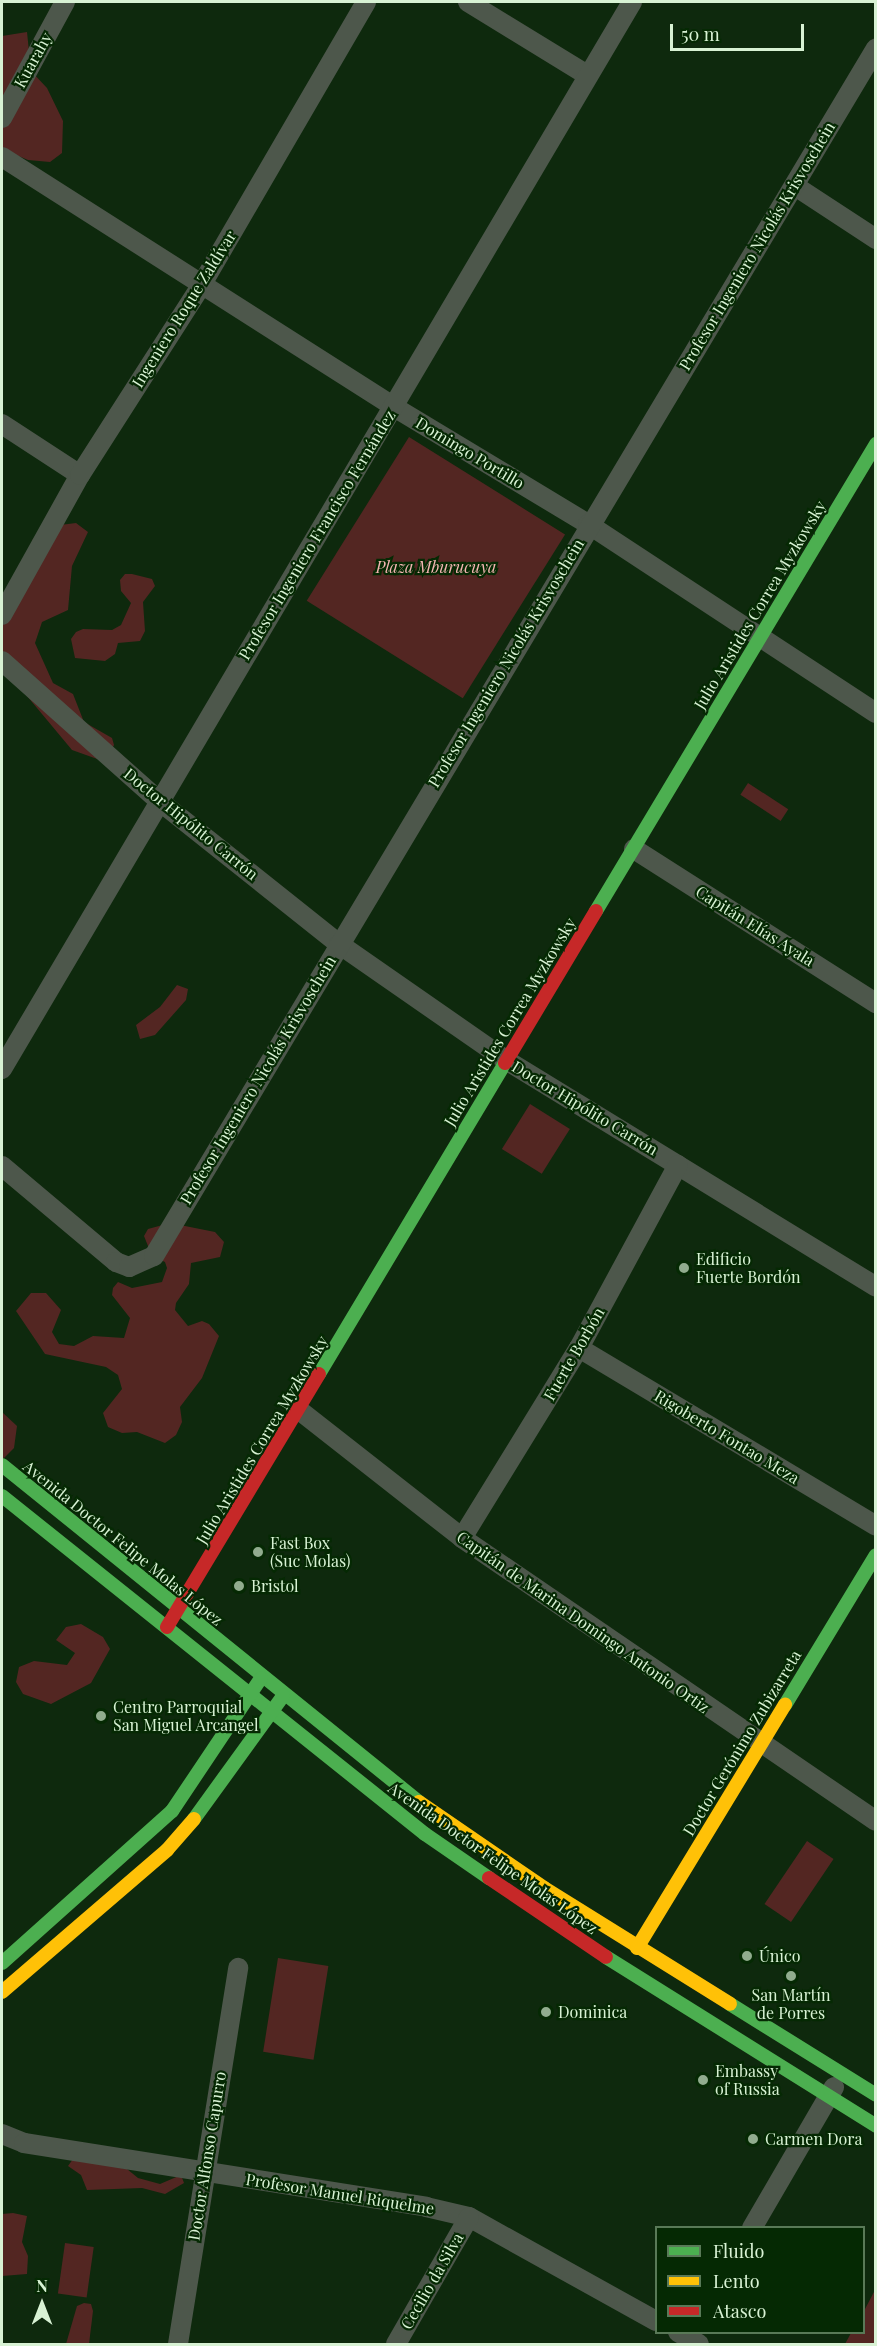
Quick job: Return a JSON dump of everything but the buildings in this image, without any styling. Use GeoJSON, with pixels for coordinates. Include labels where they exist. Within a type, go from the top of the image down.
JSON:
{"type":"FeatureCollection","features":[{"type":"Feature","properties":{"kind":"main road","name":"Julio Aristides Correa Myzkowsky"},"geometry":{"type":"LineString","coordinates":[[173,1618],[876,444]]}},
{"type":"Feature","properties":{"kind":"main road","name":"Avenida Doctor Felipe Molas López"},"geometry":{"type":"LineString","coordinates":[[2,1465],[173,1618],[249,1696],[425,1834],[533,1907],[876,2126]]}},
{"type":"Feature","properties":{"kind":"main road","name":"Avenida Doctor Felipe Molas López"},"geometry":{"type":"LineString","coordinates":[[2,1496],[261,1678],[432,1812],[637,1948],[876,2095]]}},
{"type":"Feature","properties":{"kind":"main road","name":"Doctor Gerónimo Zubizarreta"},"geometry":{"type":"LineString","coordinates":[[637,1948],[876,1555]]}},
{"type":"Feature","properties":{"kind":"main road"},"geometry":{"type":"LineString","coordinates":[[2,1963],[172,1811],[261,1678]]}},
{"type":"Feature","properties":{"kind":"main road"},"geometry":{"type":"LineString","coordinates":[[2,1992],[167,1850],[283,1696]]}},
{"type":"Feature","properties":{"kind":"main road"},"geometry":{"type":"LineString","coordinates":[[533,1907],[554,1912],[612,1949],[637,1948]]}},
{"type":"Feature","properties":{"kind":"street","name":"Kuarahy"},"geometry":{"type":"LineString","coordinates":[[2,118],[65,2]]}},
{"type":"Feature","properties":{"kind":"street","name":"Ingeniero Roque Zaldívar"},"geometry":{"type":"LineString","coordinates":[[2,615],[80,475],[202,284],[366,2]]}},
{"type":"Feature","properties":{"kind":"street"},"geometry":{"type":"LineString","coordinates":[[468,2],[587,75]]}},
{"type":"Feature","properties":{"kind":"street","name":"Profesor Ingeniero Francisco Fernández"},"geometry":{"type":"LineString","coordinates":[[2,1069],[158,800],[394,407],[587,75],[632,2]]}},
{"type":"Feature","properties":{"kind":"street","name":"Profesor Ingeniero Nicolás Krisvoschein"},"geometry":{"type":"LineString","coordinates":[[2,1166],[101,1252],[129,1267],[154,1256],[588,524],[795,186],[876,48]]}},
{"type":"Feature","properties":{"kind":"street","name":"Domingo Portillo"},"geometry":{"type":"LineString","coordinates":[[2,157],[394,407],[588,524],[876,713]]}},
{"type":"Feature","properties":{"kind":"street"},"geometry":{"type":"LineString","coordinates":[[795,186],[876,239]]}},
{"type":"Feature","properties":{"kind":"street"},"geometry":{"type":"LineString","coordinates":[[2,424],[80,475]]}},
{"type":"Feature","properties":{"kind":"street","name":"Doctor Hipólito Carrón"},"geometry":{"type":"LineString","coordinates":[[2,661],[158,800],[339,944],[506,1060],[876,1287]]}},
{"type":"Feature","properties":{"kind":"street","name":"Capitán Elías Ayala"},"geometry":{"type":"LineString","coordinates":[[634,849],[876,1003]]}},
{"type":"Feature","properties":{"kind":"street","name":"Fuerte Borbón"},"geometry":{"type":"LineString","coordinates":[[462,1538],[579,1348],[678,1165]]}},
{"type":"Feature","properties":{"kind":"street","name":"Rigoberto Fontao Meza"},"geometry":{"type":"LineString","coordinates":[[579,1348],[876,1526]]}},
{"type":"Feature","properties":{"kind":"street","name":"Capitán de Marina Domingo Antonio Ortiz"},"geometry":{"type":"LineString","coordinates":[[299,1410],[462,1538],[760,1745],[876,1821]]}},
{"type":"Feature","properties":{"kind":"street","name":"Doctor Alfonso Capurro"},"geometry":{"type":"LineString","coordinates":[[178,2344],[238,1968]]}},
{"type":"Feature","properties":{"kind":"street"},"geometry":{"type":"LineString","coordinates":[[753,2226],[842,2075]]}},
{"type":"Feature","properties":{"kind":"street","name":"Profesor Manuel Riquelme"},"geometry":{"type":"LineString","coordinates":[[2,2134],[24,2143],[426,2207],[469,2217],[655,2319]]}},
{"type":"Feature","properties":{"kind":"street","name":"Cecilio da Silva"},"geometry":{"type":"LineString","coordinates":[[396,2344],[469,2217]]}},
{"type":"Feature","properties":{"kind":"green space"},"geometry":{"type":"Polygon","coordinates":[[[27,32],[31,71],[47,88],[63,121],[62,153],[50,162],[28,160],[2,149],[2,36],[27,32]]]}},
{"type":"Feature","properties":{"kind":"green space","name":"Plaza Mburucuya"},"geometry":{"type":"Polygon","coordinates":[[[409,437],[565,535],[463,698],[307,601],[409,437]]]}},
{"type":"Feature","properties":{"kind":"green space"},"geometry":{"type":"Polygon","coordinates":[[[76,523],[88,532],[72,566],[68,610],[42,622],[35,643],[53,683],[73,694],[84,722],[112,738],[114,745],[107,759],[100,760],[72,750],[2,666],[2,614],[33,539],[52,526],[76,523]]]}},
{"type":"Feature","properties":{"kind":"green space"},"geometry":{"type":"Polygon","coordinates":[[[125,574],[152,579],[155,586],[143,602],[145,631],[140,641],[118,643],[115,654],[105,661],[75,658],[71,639],[76,632],[83,629],[112,630],[121,625],[131,603],[121,591],[120,580],[125,574]]]}},
{"type":"Feature","properties":{"kind":"green space"},"geometry":{"type":"Polygon","coordinates":[[[748,783],[788,809],[781,821],[740,795],[748,783]]]}},
{"type":"Feature","properties":{"kind":"green space"},"geometry":{"type":"Polygon","coordinates":[[[177,985],[188,989],[186,1000],[155,1035],[140,1039],[136,1025],[160,1007],[177,985]]]}},
{"type":"Feature","properties":{"kind":"green space"},"geometry":{"type":"Polygon","coordinates":[[[530,1104],[570,1129],[542,1174],[502,1149],[530,1104]]]}},
{"type":"Feature","properties":{"kind":"green space"},"geometry":{"type":"Polygon","coordinates":[[[170,1223],[215,1232],[224,1242],[220,1257],[191,1263],[189,1284],[176,1303],[175,1310],[188,1326],[202,1321],[209,1324],[219,1336],[202,1378],[180,1407],[182,1422],[176,1435],[165,1443],[137,1432],[122,1433],[108,1427],[103,1413],[122,1389],[118,1375],[106,1367],[45,1354],[16,1311],[31,1293],[46,1293],[61,1310],[52,1332],[59,1344],[74,1346],[93,1336],[124,1338],[130,1318],[112,1295],[113,1288],[118,1282],[132,1288],[162,1282],[167,1268],[165,1262],[152,1256],[144,1236],[148,1229],[170,1223]]]}},
{"type":"Feature","properties":{"kind":"green space"},"geometry":{"type":"Polygon","coordinates":[[[2,1412],[17,1426],[14,1448],[3,1459],[2,1412]]]}},
{"type":"Feature","properties":{"kind":"green space"},"geometry":{"type":"Polygon","coordinates":[[[81,1624],[103,1637],[110,1649],[91,1683],[51,1704],[23,1694],[16,1682],[19,1667],[34,1661],[67,1665],[75,1653],[56,1640],[66,1627],[81,1624]]]}},
{"type":"Feature","properties":{"kind":"green space"},"geometry":{"type":"Polygon","coordinates":[[[807,1841],[834,1859],[791,1922],[765,1904],[807,1841]]]}},
{"type":"Feature","properties":{"kind":"green space"},"geometry":{"type":"Polygon","coordinates":[[[278,1958],[328,1966],[314,2060],[263,2052],[278,1958]]]}},
{"type":"Feature","properties":{"kind":"green space"},"geometry":{"type":"Polygon","coordinates":[[[73,2159],[127,2169],[138,2178],[160,2184],[181,2175],[184,2183],[165,2194],[142,2188],[87,2190],[81,2175],[68,2166],[73,2159]]]}},
{"type":"Feature","properties":{"kind":"green space"},"geometry":{"type":"Polygon","coordinates":[[[13,2213],[27,2216],[22,2242],[28,2256],[27,2274],[2,2276],[2,2214],[13,2213]]]}},
{"type":"Feature","properties":{"kind":"green space"},"geometry":{"type":"Polygon","coordinates":[[[65,2243],[94,2247],[87,2298],[58,2294],[65,2243]]]}},
{"type":"Feature","properties":{"kind":"green space"},"geometry":{"type":"Polygon","coordinates":[[[875,2290],[875,2344],[845,2344],[850,2334],[865,2334],[865,2309],[875,2290]]]}},
{"type":"Feature","properties":{"kind":"green space"},"geometry":{"type":"Polygon","coordinates":[[[84,2303],[91,2304],[93,2311],[89,2344],[66,2344],[77,2306],[84,2303]]]}},
{"type":"Feature","properties":{"kind":"traffic: fast"},"geometry":{"type":"LineString","coordinates":[[596,911],[876,444]]}},
{"type":"Feature","properties":{"kind":"traffic: fast"},"geometry":{"type":"LineString","coordinates":[[319,1374],[505,1063]]}},
{"type":"Feature","properties":{"kind":"traffic: fast"},"geometry":{"type":"LineString","coordinates":[[2,1465],[419,1802]]}},
{"type":"Feature","properties":{"kind":"traffic: fast"},"geometry":{"type":"LineString","coordinates":[[2,1496],[425,1834],[489,1878]]}},
{"type":"Feature","properties":{"kind":"traffic: fast"},"geometry":{"type":"LineString","coordinates":[[785,1705],[876,1555]]}},
{"type":"Feature","properties":{"kind":"traffic: fast"},"geometry":{"type":"LineString","coordinates":[[2,1963],[172,1811],[261,1678]]}},
{"type":"Feature","properties":{"kind":"traffic: fast"},"geometry":{"type":"LineString","coordinates":[[194,1819],[283,1696]]}},
{"type":"Feature","properties":{"kind":"traffic: fast"},"geometry":{"type":"LineString","coordinates":[[606,1957],[876,2126]]}},
{"type":"Feature","properties":{"kind":"traffic: fast"},"geometry":{"type":"LineString","coordinates":[[730,2004],[876,2095]]}},
{"type":"Feature","properties":{"kind":"traffic: slow"},"geometry":{"type":"LineString","coordinates":[[637,1948],[785,1705]]}},
{"type":"Feature","properties":{"kind":"traffic: slow"},"geometry":{"type":"LineString","coordinates":[[419,1802],[544,1888],[730,2004]]}},
{"type":"Feature","properties":{"kind":"traffic: slow"},"geometry":{"type":"LineString","coordinates":[[2,1992],[167,1850],[194,1819]]}},
{"type":"Feature","properties":{"kind":"traffic: jam"},"geometry":{"type":"LineString","coordinates":[[505,1063],[596,911]]}},
{"type":"Feature","properties":{"kind":"traffic: jam"},"geometry":{"type":"LineString","coordinates":[[167,1627],[319,1374]]}},
{"type":"Feature","properties":{"kind":"traffic: jam"},"geometry":{"type":"LineString","coordinates":[[489,1878],[606,1957]]}},
{"type":"Feature","properties":{"kind":"place","name":"Edificio Fuerte Bordón"},"geometry":{"type":"Point","coordinates":[684,1268]}},
{"type":"Feature","properties":{"kind":"place","name":"Fast Box (Suc Molas)"},"geometry":{"type":"Point","coordinates":[258,1552]}},
{"type":"Feature","properties":{"kind":"place","name":"Bristol"},"geometry":{"type":"Point","coordinates":[239,1586]}},
{"type":"Feature","properties":{"kind":"place","name":"Centro Parroquial San Miguel Arcangel"},"geometry":{"type":"Point","coordinates":[101,1716]}},
{"type":"Feature","properties":{"kind":"place","name":"Único"},"geometry":{"type":"Point","coordinates":[747,1956]}},
{"type":"Feature","properties":{"kind":"place","name":"San Martín de Porres"},"geometry":{"type":"Point","coordinates":[791,1976]}},
{"type":"Feature","properties":{"kind":"place","name":"Dominica"},"geometry":{"type":"Point","coordinates":[546,2012]}},
{"type":"Feature","properties":{"kind":"place","name":"Embassy of Russia"},"geometry":{"type":"Point","coordinates":[703,2080]}},
{"type":"Feature","properties":{"kind":"place","name":"Carmen Dora"},"geometry":{"type":"Point","coordinates":[753,2139]}}]}
